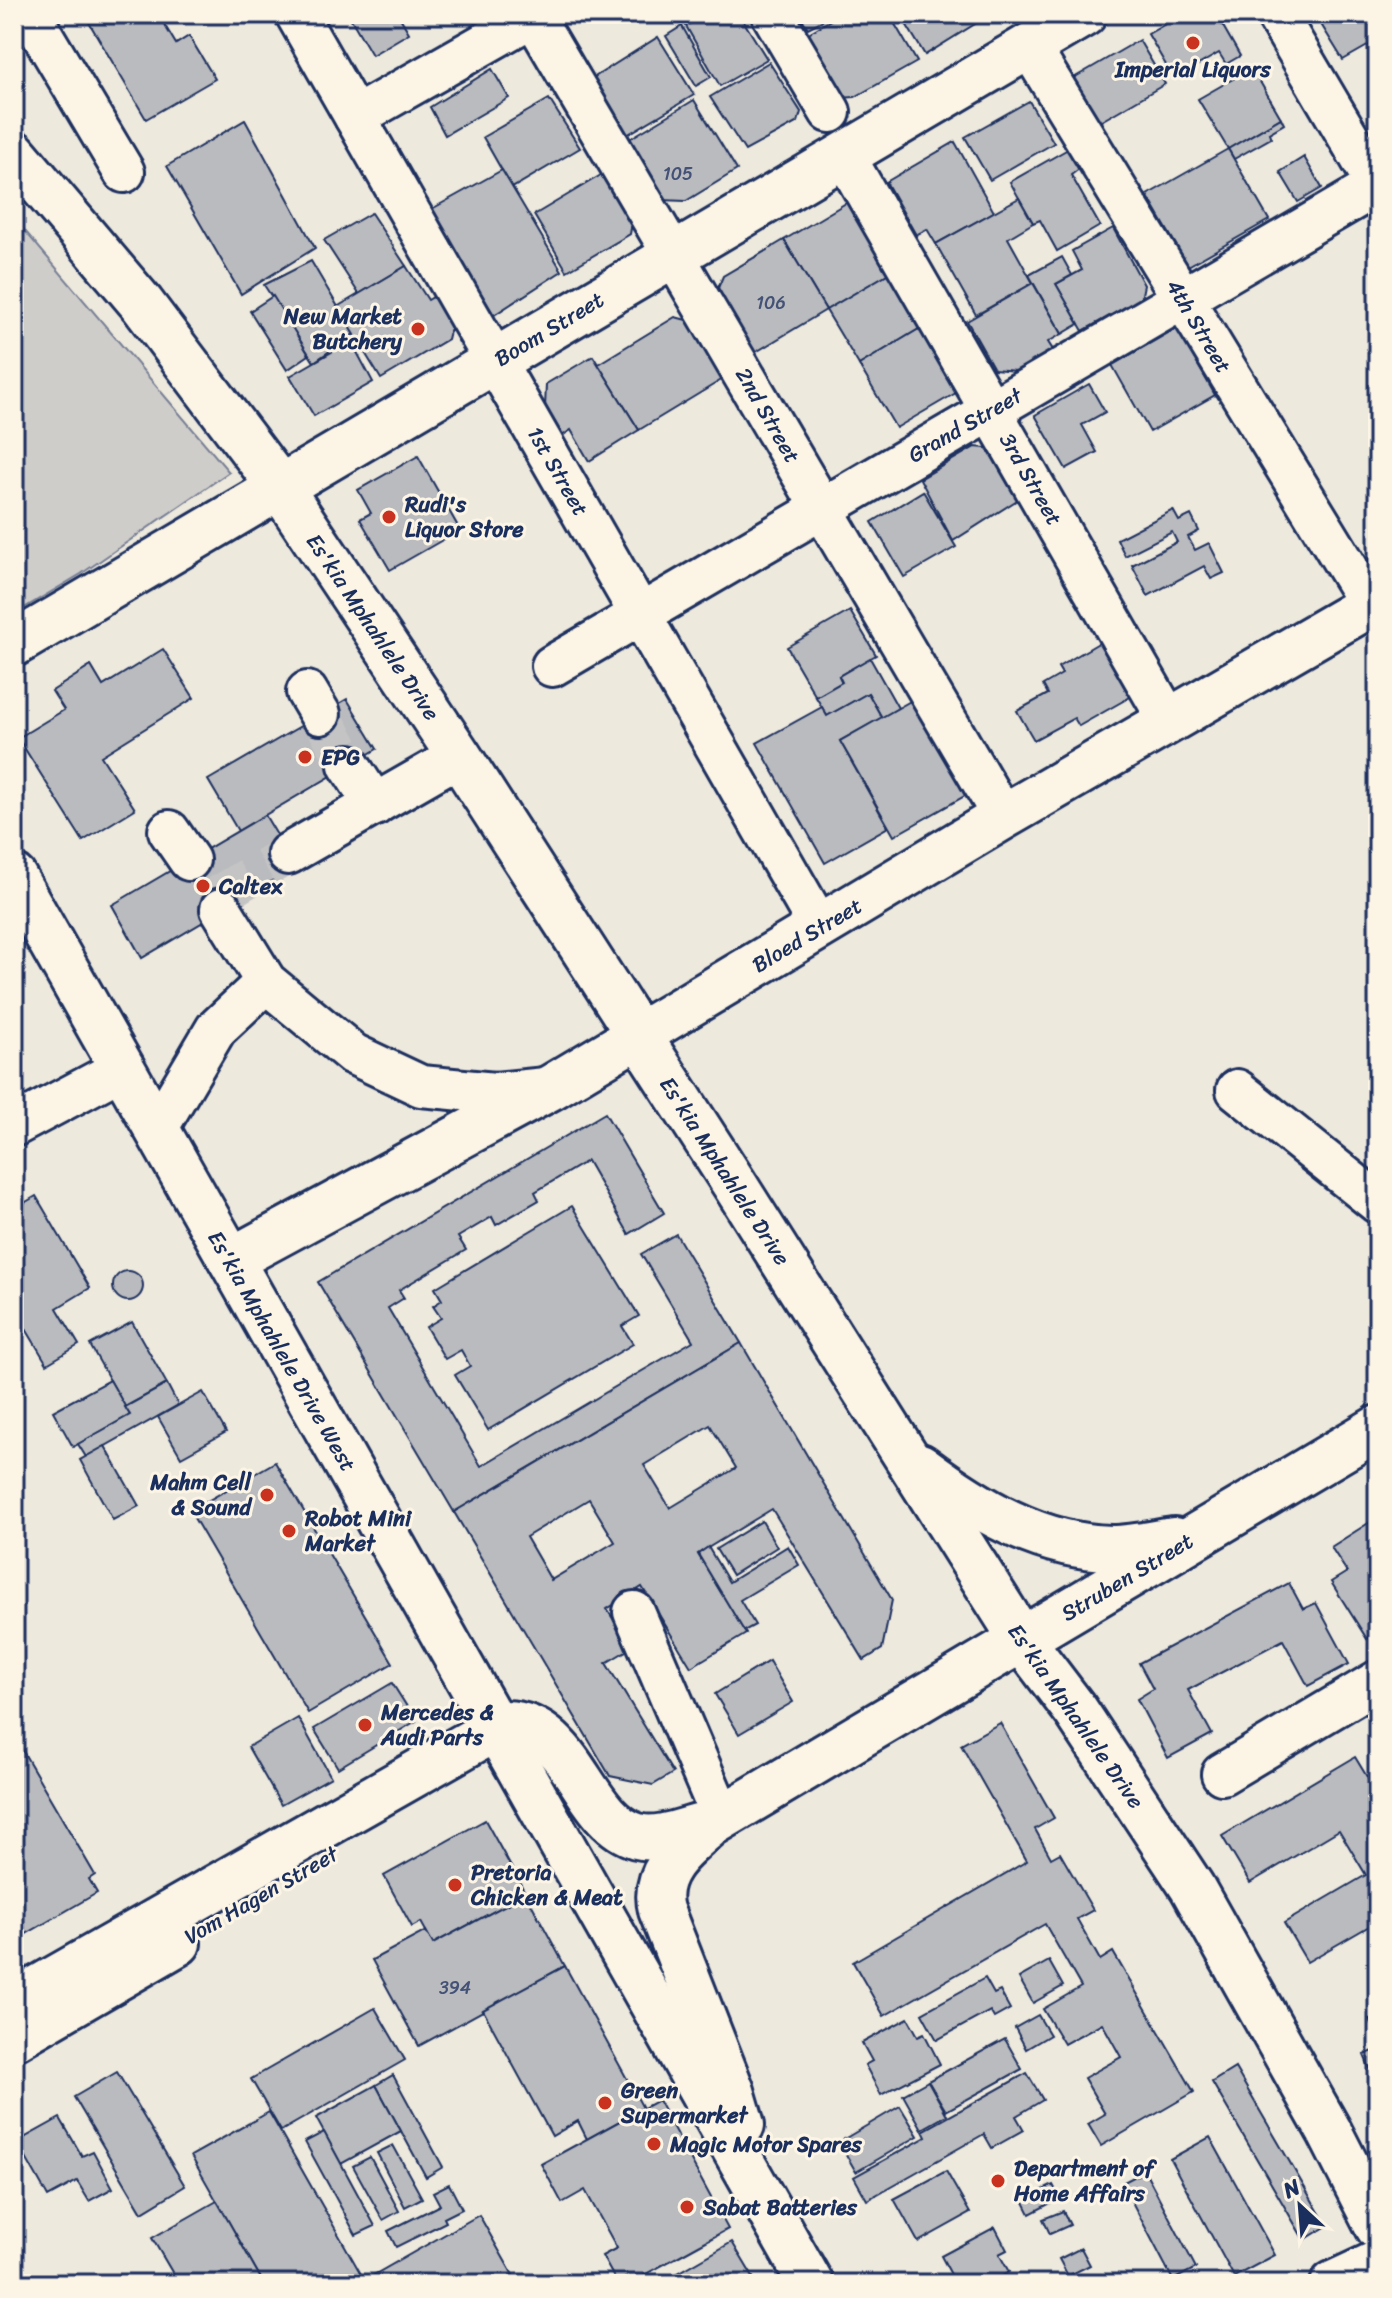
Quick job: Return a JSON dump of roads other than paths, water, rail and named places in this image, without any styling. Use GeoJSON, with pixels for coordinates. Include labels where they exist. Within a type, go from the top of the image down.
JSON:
{"type":"FeatureCollection","features":[{"type":"Feature","properties":{"kind":"main road","name":"Boom Street"},"geometry":{"type":"LineString","coordinates":[[14,644],[1084,14]]}},
{"type":"Feature","properties":{"kind":"main road","name":"Es'kia Mphahlele Drive"},"geometry":{"type":"LineString","coordinates":[[14,153],[142,304],[280,487],[459,756],[1022,1640],[1076,1711],[1192,1887],[1329,2131],[1378,2227]]}},
{"type":"Feature","properties":{"kind":"main road","name":"Bloed Street"},"geometry":{"type":"LineString","coordinates":[[231,1260],[550,1088],[1003,817],[1374,603]]}},
{"type":"Feature","properties":{"kind":"main road","name":"Es'kia Mphahlele Drive West"},"geometry":{"type":"LineString","coordinates":[[14,877],[811,2284]]}},
{"type":"Feature","properties":{"kind":"main road","name":"Struben Street"},"geometry":{"type":"LineString","coordinates":[[717,1821],[1378,1428]]}},
{"type":"Feature","properties":{"kind":"main road"},"geometry":{"type":"LineString","coordinates":[[905,1455],[991,1512],[1043,1537],[1115,1548],[1194,1537]]}},
{"type":"Feature","properties":{"kind":"main road"},"geometry":{"type":"LineString","coordinates":[[502,1739],[516,1723],[541,1734],[561,1752],[610,1818],[626,1831],[652,1837],[717,1821]]}},
{"type":"Feature","properties":{"kind":"main road","name":"Vom Hagen Street"},"geometry":{"type":"LineString","coordinates":[[14,2002],[502,1739]]}},
{"type":"Feature","properties":{"kind":"main road","name":"Vom Hagen Street"},"geometry":{"type":"LineString","coordinates":[[14,2038],[502,1739]]}},
{"type":"Feature","properties":{"kind":"main road"},"geometry":{"type":"LineString","coordinates":[[717,1821],[671,1860],[658,1899],[732,2091],[743,2129],[744,2167]]}},
{"type":"Feature","properties":{"kind":"main road"},"geometry":{"type":"LineString","coordinates":[[1333,2284],[1378,2263]]}},
{"type":"Feature","properties":{"kind":"street"},"geometry":{"type":"LineString","coordinates":[[30,14],[124,172]]}},
{"type":"Feature","properties":{"kind":"street","name":"1st Street"},"geometry":{"type":"LineString","coordinates":[[296,14],[820,928]]}},
{"type":"Feature","properties":{"kind":"street"},"geometry":{"type":"LineString","coordinates":[[772,14],[830,112]]}},
{"type":"Feature","properties":{"kind":"street"},"geometry":{"type":"LineString","coordinates":[[1276,14],[1378,186]]}},
{"type":"Feature","properties":{"kind":"street"},"geometry":{"type":"LineString","coordinates":[[355,117],[533,15]]}},
{"type":"Feature","properties":{"kind":"street","name":"2nd Street"},"geometry":{"type":"LineString","coordinates":[[533,15],[1003,817]]}},
{"type":"Feature","properties":{"kind":"street","name":"4th Street"},"geometry":{"type":"LineString","coordinates":[[1029,46],[1182,299],[1374,603]]}},
{"type":"Feature","properties":{"kind":"street","name":"3rd Street"},"geometry":{"type":"LineString","coordinates":[[844,155],[1169,721]]}},
{"type":"Feature","properties":{"kind":"street","name":"Grand Street"},"geometry":{"type":"LineString","coordinates":[[552,666],[1378,186]]}},
{"type":"Feature","properties":{"kind":"street"},"geometry":{"type":"LineString","coordinates":[[288,854],[459,756]]}},
{"type":"Feature","properties":{"kind":"street"},"geometry":{"type":"LineString","coordinates":[[349,765],[375,805]]}},
{"type":"Feature","properties":{"kind":"street"},"geometry":{"type":"LineString","coordinates":[[221,909],[266,982],[353,1054],[421,1086],[495,1093],[550,1088]]}},
{"type":"Feature","properties":{"kind":"street"},"geometry":{"type":"LineString","coordinates":[[157,1129],[216,1029],[266,982]]}},
{"type":"Feature","properties":{"kind":"street"},"geometry":{"type":"LineString","coordinates":[[14,1126],[121,1069]]}},
{"type":"Feature","properties":{"kind":"street"},"geometry":{"type":"LineString","coordinates":[[1237,1090],[1378,1203]]}},
{"type":"Feature","properties":{"kind":"street"},"geometry":{"type":"LineString","coordinates":[[634,1612],[717,1821]]}},
{"type":"Feature","properties":{"kind":"street"},"geometry":{"type":"LineString","coordinates":[[1222,1774],[1378,1681]]}},
{"type":"Feature","properties":{"kind":"tunnel"},"geometry":{"type":"LineString","coordinates":[[320,714],[349,765]]}},
{"type":"Feature","properties":{"kind":"tunnel"},"geometry":{"type":"LineString","coordinates":[[214,898],[288,854]]}},
{"type":"Feature","properties":{"kind":"place","name":"Imperial Liquors"},"geometry":{"type":"Point","coordinates":[1193,43]}},
{"type":"Feature","properties":{"kind":"place","name":"New Market Butchery"},"geometry":{"type":"Point","coordinates":[418,329]}},
{"type":"Feature","properties":{"kind":"place","name":"Rudi's Liquor Store"},"geometry":{"type":"Point","coordinates":[389,517]}},
{"type":"Feature","properties":{"kind":"place","name":"EPG"},"geometry":{"type":"Point","coordinates":[305,757]}},
{"type":"Feature","properties":{"kind":"place","name":"Caltex"},"geometry":{"type":"Point","coordinates":[203,886]}},
{"type":"Feature","properties":{"kind":"place","name":"Mahm Cell & Sound"},"geometry":{"type":"Point","coordinates":[267,1495]}},
{"type":"Feature","properties":{"kind":"place","name":"Robot Mini Market"},"geometry":{"type":"Point","coordinates":[289,1531]}},
{"type":"Feature","properties":{"kind":"place","name":"Mercedes & Audi Parts"},"geometry":{"type":"Point","coordinates":[365,1725]}},
{"type":"Feature","properties":{"kind":"place","name":"Pretoria Chicken & Meat"},"geometry":{"type":"Point","coordinates":[455,1885]}},
{"type":"Feature","properties":{"kind":"place","name":"Green Supermarket"},"geometry":{"type":"Point","coordinates":[605,2103]}},
{"type":"Feature","properties":{"kind":"place","name":"Magic Motor Spares"},"geometry":{"type":"Point","coordinates":[654,2144]}},
{"type":"Feature","properties":{"kind":"place","name":"Department of Home Affairs"},"geometry":{"type":"Point","coordinates":[998,2181]}},
{"type":"Feature","properties":{"kind":"place","name":"Sabat Batteries"},"geometry":{"type":"Point","coordinates":[687,2207]}}]}
